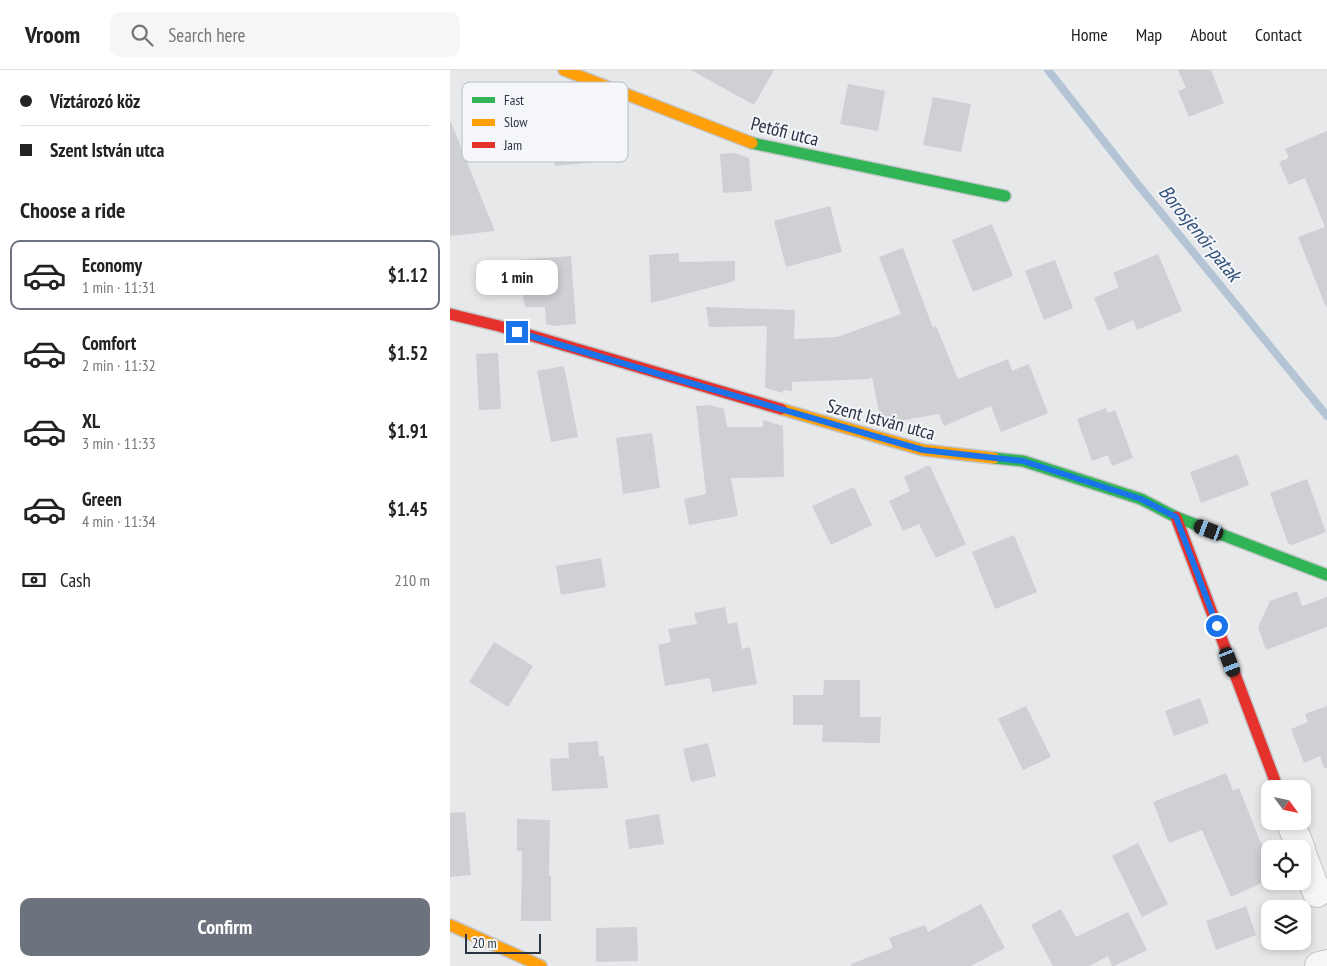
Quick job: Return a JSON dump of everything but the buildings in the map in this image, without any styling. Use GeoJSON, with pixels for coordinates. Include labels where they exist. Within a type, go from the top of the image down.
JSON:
{"type":"FeatureCollection","features":[{"type":"Feature","properties":{"kind":"street","name":"Petőfi utca"},"geometry":{"type":"LineString","coordinates":[[564,70],[595,82]]}},
{"type":"Feature","properties":{"kind":"street","name":"Petőfi utca"},"geometry":{"type":"LineString","coordinates":[[628,95],[755,144],[1005,196]]}},
{"type":"Feature","properties":{"kind":"street","name":"Szent István utca"},"geometry":{"type":"LineString","coordinates":[[450,314],[500,326],[923,450],[1023,461],[1141,499],[1176,517],[1327,575]]}},
{"type":"Feature","properties":{"kind":"street"},"geometry":{"type":"LineString","coordinates":[[1176,517],[1275,780]]}},
{"type":"Feature","properties":{"kind":"street"},"geometry":{"type":"LineString","coordinates":[[1311,877],[1317,893]]}},
{"type":"Feature","properties":{"kind":"street"},"geometry":{"type":"LineString","coordinates":[[450,925],[502,957],[541,966]]}},
{"type":"Feature","properties":{"kind":"street"},"geometry":{"type":"LineString","coordinates":[[1320,966],[1327,964]]}},
{"type":"Feature","properties":{"kind":"waterway","name":"Borosjenői-patak"},"geometry":{"type":"LineString","coordinates":[[1048,70],[1135,181],[1327,416]]}},
{"type":"Feature","properties":{"kind":"traffic: fast"},"geometry":{"type":"LineString","coordinates":[[752,143],[1005,196]]}},
{"type":"Feature","properties":{"kind":"traffic: fast"},"geometry":{"type":"LineString","coordinates":[[994,458],[1023,461],[1141,499],[1176,517],[1327,575]]}},
{"type":"Feature","properties":{"kind":"traffic: slow"},"geometry":{"type":"LineString","coordinates":[[564,70],[595,82]]}},
{"type":"Feature","properties":{"kind":"traffic: slow"},"geometry":{"type":"LineString","coordinates":[[628,95],[752,143]]}},
{"type":"Feature","properties":{"kind":"traffic: slow"},"geometry":{"type":"LineString","coordinates":[[781,409],[923,450],[994,458]]}},
{"type":"Feature","properties":{"kind":"traffic: slow"},"geometry":{"type":"LineString","coordinates":[[450,925],[541,966]]}},
{"type":"Feature","properties":{"kind":"traffic: jam"},"geometry":{"type":"LineString","coordinates":[[450,314],[499,326],[781,409]]}},
{"type":"Feature","properties":{"kind":"traffic: jam"},"geometry":{"type":"LineString","coordinates":[[1176,517],[1275,780]]}},
{"type":"Feature","properties":{"kind":"route"},"geometry":{"type":"LineString","coordinates":[[517,332],[923,450],[1023,461],[1141,499],[1176,517],[1217,626]]}}]}
